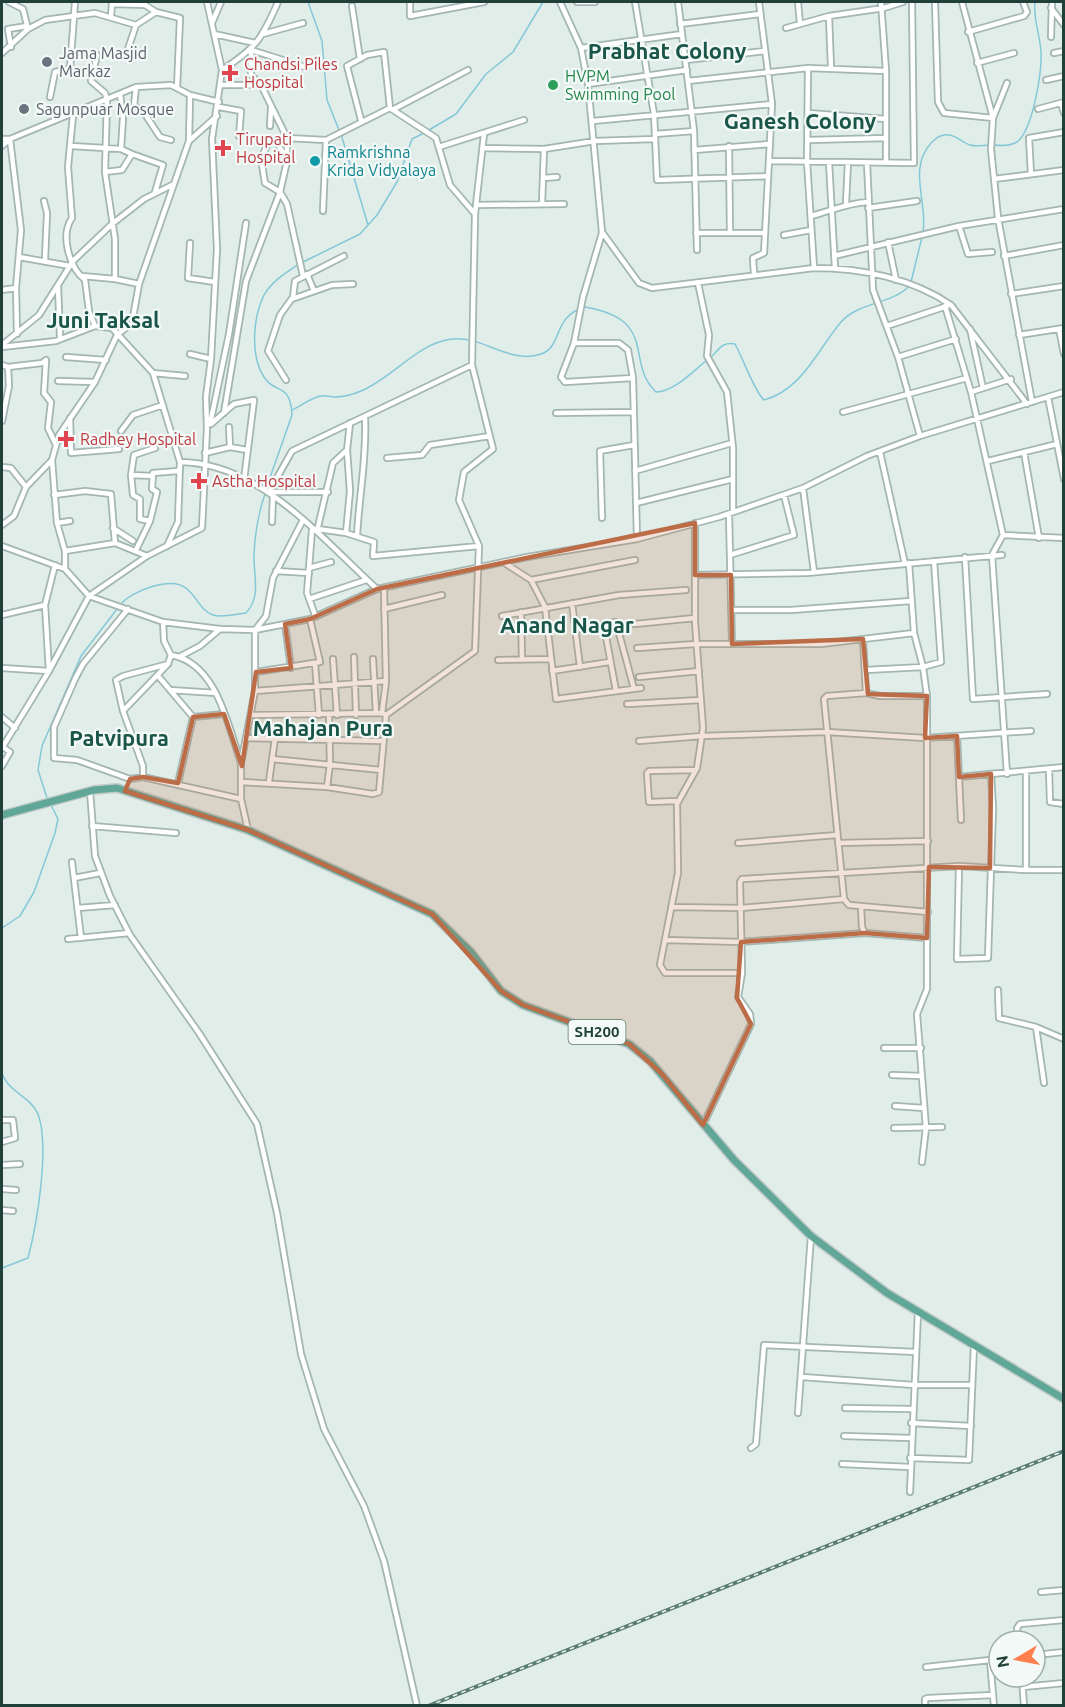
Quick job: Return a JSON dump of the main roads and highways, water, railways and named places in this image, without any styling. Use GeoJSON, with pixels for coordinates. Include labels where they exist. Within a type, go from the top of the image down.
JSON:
{"type":"FeatureCollection","features":[{"type":"Feature","properties":{"kind":"main road","name":"SH200"},"geometry":{"type":"LineString","coordinates":[[2,815],[90,791],[117,789],[248,830],[432,914],[471,952],[501,991],[523,1005],[629,1044],[662,1074],[734,1160],[811,1236],[887,1293],[1064,1399]]}},
{"type":"Feature","properties":{"kind":"waterway"},"geometry":{"type":"LineString","coordinates":[[308,2],[322,41],[327,100],[339,130]]}},
{"type":"Feature","properties":{"kind":"waterway"},"geometry":{"type":"LineString","coordinates":[[429,130],[456,114],[486,74],[513,52],[543,2]]}},
{"type":"Feature","properties":{"kind":"waterway"},"geometry":{"type":"LineString","coordinates":[[994,145],[1017,142],[1028,126],[1032,113],[1041,61],[1035,2]]}},
{"type":"Feature","properties":{"kind":"waterway"},"geometry":{"type":"LineString","coordinates":[[303,262],[360,234],[377,215],[397,182],[412,139],[424,133]]}},
{"type":"Feature","properties":{"kind":"waterway"},"geometry":{"type":"LineString","coordinates":[[341,134],[368,225]]}},
{"type":"Feature","properties":{"kind":"waterway"},"geometry":{"type":"LineString","coordinates":[[923,232],[919,174],[925,152],[932,142],[946,135],[972,146],[989,145]]}},
{"type":"Feature","properties":{"kind":"waterway"},"geometry":{"type":"LineString","coordinates":[[911,282],[922,237]]}},
{"type":"Feature","properties":{"kind":"waterway"},"geometry":{"type":"LineString","coordinates":[[266,489],[292,415],[288,397],[268,382],[260,368],[255,348],[255,325],[260,304],[267,290],[299,264]]}},
{"type":"Feature","properties":{"kind":"waterway"},"geometry":{"type":"LineString","coordinates":[[711,357],[724,345],[735,344],[764,400],[777,395],[799,378],[848,315],[894,296],[909,286]]}},
{"type":"Feature","properties":{"kind":"waterway"},"geometry":{"type":"LineString","coordinates":[[292,410],[318,397],[335,397],[361,391],[428,347],[452,339],[474,341],[518,356],[541,354],[553,345],[567,317],[585,307],[608,313],[623,322],[632,332],[637,343],[642,368],[656,392],[670,389],[707,360]]}},
{"type":"Feature","properties":{"kind":"waterway"},"geometry":{"type":"LineString","coordinates":[[120,605],[142,590],[152,586],[172,584],[187,589],[205,610],[213,615],[246,613],[254,600],[255,539],[265,494]]}},
{"type":"Feature","properties":{"kind":"waterway"},"geometry":{"type":"LineString","coordinates":[[48,801],[38,770],[42,746],[81,656],[117,609]]}},
{"type":"Feature","properties":{"kind":"waterway"},"geometry":{"type":"LineString","coordinates":[[2,928],[20,916],[34,892],[58,819],[51,805]]}},
{"type":"Feature","properties":{"kind":"waterway"},"geometry":{"type":"LineString","coordinates":[[2,1073],[9,1085],[35,1108],[43,1146],[41,1186],[28,1258],[2,1268]]}},
{"type":"Feature","properties":{"kind":"railway"},"geometry":{"type":"LineString","coordinates":[[428,1706],[1064,1451]]}},
{"type":"Feature","properties":{"kind":"place","name":"Jama Masjid Markaz"},"geometry":{"type":"Point","coordinates":[47,62]}},
{"type":"Feature","properties":{"kind":"place","name":"Chandsi Piles Hospital"},"geometry":{"type":"Point","coordinates":[230,73]}},
{"type":"Feature","properties":{"kind":"place","name":"HVPM Swimming Pool"},"geometry":{"type":"Point","coordinates":[553,85]}},
{"type":"Feature","properties":{"kind":"place","name":"Sagunpuar Mosque"},"geometry":{"type":"Point","coordinates":[24,109]}},
{"type":"Feature","properties":{"kind":"place","name":"Tirupati Hospital"},"geometry":{"type":"Point","coordinates":[223,148]}},
{"type":"Feature","properties":{"kind":"place","name":"Ramkrishna Krida Vidyalaya"},"geometry":{"type":"Point","coordinates":[315,161]}},
{"type":"Feature","properties":{"kind":"place","name":"Radhey Hospital"},"geometry":{"type":"Point","coordinates":[66,439]}},
{"type":"Feature","properties":{"kind":"place","name":"Astha Hospital"},"geometry":{"type":"Point","coordinates":[199,481]}},
{"type":"Feature","properties":{"kind":"district","name":"Prabhat Colony"},"geometry":{"type":"Point","coordinates":[667,51]}},
{"type":"Feature","properties":{"kind":"district","name":"Ganesh Colony"},"geometry":{"type":"Point","coordinates":[800,121]}},
{"type":"Feature","properties":{"kind":"district","name":"Juni Taksal"},"geometry":{"type":"Point","coordinates":[103,320]}},
{"type":"Feature","properties":{"kind":"district","name":"Anand Nagar"},"geometry":{"type":"Point","coordinates":[567,625]}},
{"type":"Feature","properties":{"kind":"district","name":"Mahajan Pura"},"geometry":{"type":"Point","coordinates":[323,728]}},
{"type":"Feature","properties":{"kind":"district","name":"Patvipura"},"geometry":{"type":"Point","coordinates":[119,738]}}]}
